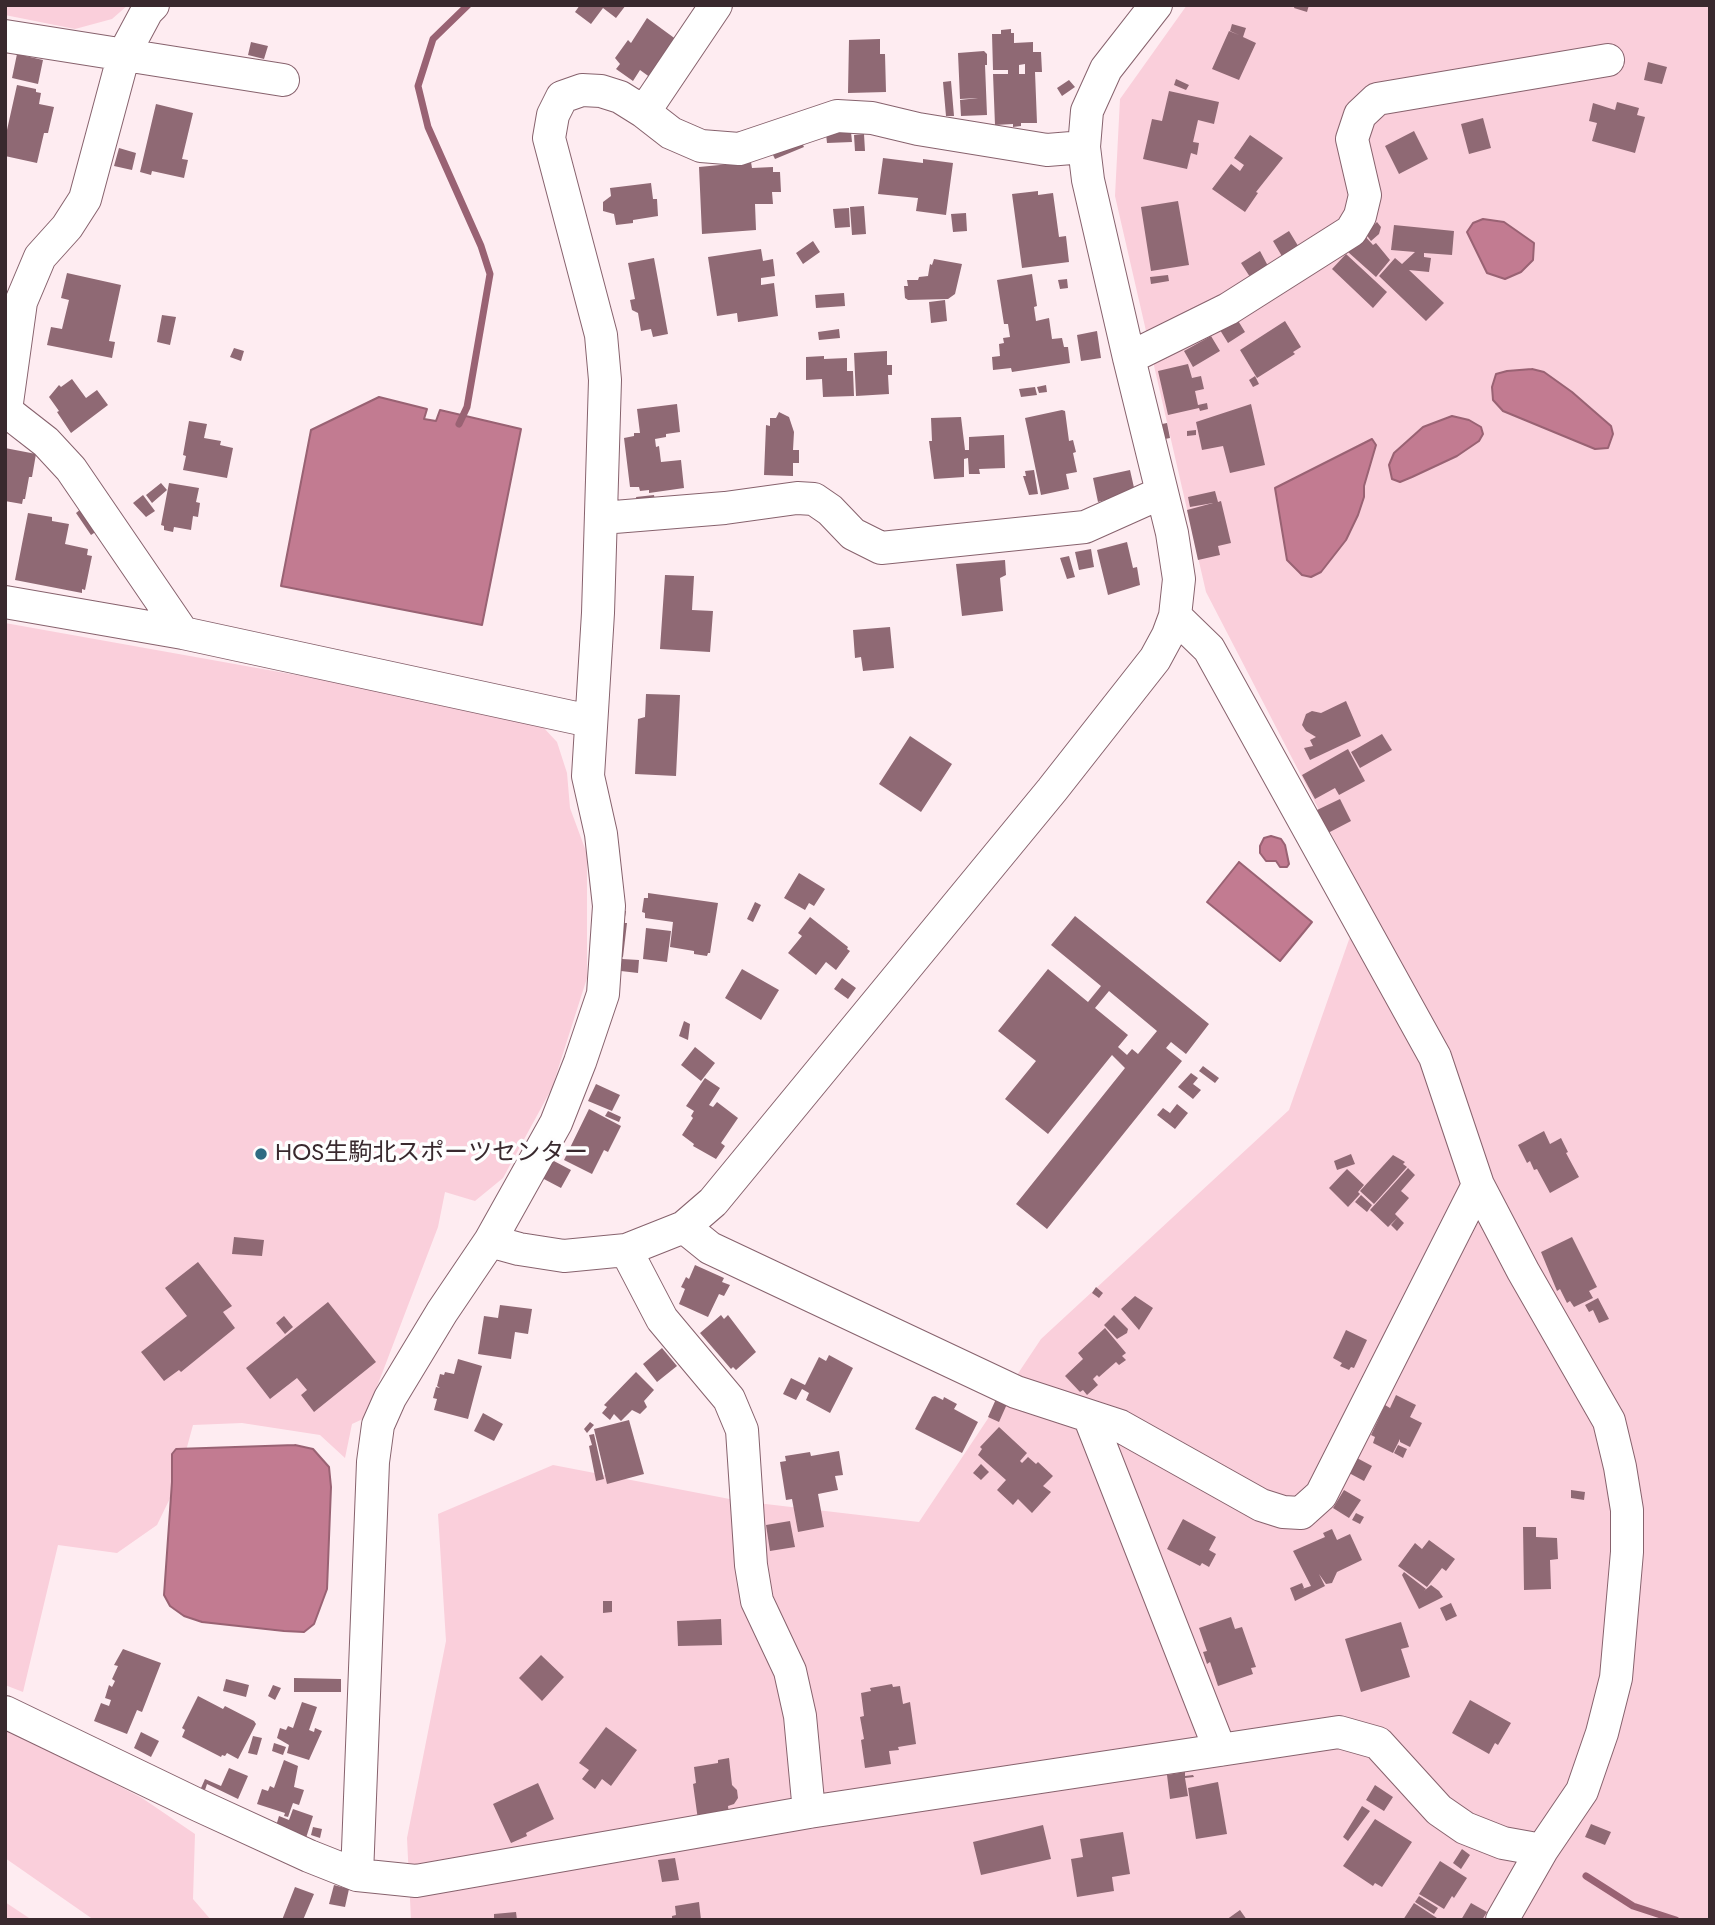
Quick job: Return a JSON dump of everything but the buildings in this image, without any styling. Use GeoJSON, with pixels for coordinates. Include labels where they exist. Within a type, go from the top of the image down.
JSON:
{"type":"FeatureCollection","features":[{"type":"Feature","properties":{"kind":"street"},"geometry":{"type":"LineString","coordinates":[[153,5],[147,10],[124,54],[85,199],[67,227],[40,257],[21,302],[5,410],[46,442],[71,469],[183,633]]}},
{"type":"Feature","properties":{"kind":"street"},"geometry":{"type":"LineString","coordinates":[[644,112],[716,5]]}},
{"type":"Feature","properties":{"kind":"street"},"geometry":{"type":"LineString","coordinates":[[490,1241],[564,1256],[626,1250],[684,1227],[713,1202],[1052,790],[1155,659],[1168,635],[1175,616],[1179,579],[1172,533],[1088,180],[1084,148],[1087,111],[1106,68],[1156,5]]}},
{"type":"Feature","properties":{"kind":"street"},"geometry":{"type":"LineString","coordinates":[[5,36],[283,80]]}},
{"type":"Feature","properties":{"kind":"street"},"geometry":{"type":"LineString","coordinates":[[1129,358],[1228,309],[1351,231],[1360,216],[1365,195],[1352,139],[1360,115],[1377,99],[1608,60]]}},
{"type":"Feature","properties":{"kind":"street"},"geometry":{"type":"LineString","coordinates":[[357,1875],[373,1462],[379,1426],[390,1398],[406,1370],[490,1241],[556,1123],[603,994],[609,906],[601,834],[588,776],[602,518],[605,380],[601,335],[549,138],[553,115],[562,97],[582,90],[601,91],[620,97],[671,133],[701,146],[739,149],[837,116],[872,118],[918,129],[1046,150],[1084,148]]}},
{"type":"Feature","properties":{"kind":"street"},"geometry":{"type":"LineString","coordinates":[[602,518],[725,508],[797,498],[814,499],[830,510],[853,534],[881,548],[1085,527],[1161,493]]}},
{"type":"Feature","properties":{"kind":"street"},"geometry":{"type":"LineString","coordinates":[[5,602],[183,633],[590,721]]}},
{"type":"Feature","properties":{"kind":"street"},"geometry":{"type":"LineString","coordinates":[[1175,616],[1209,649],[1435,1057],[1478,1185],[1523,1271],[1609,1421],[1627,1510],[1627,1552],[1616,1678],[1602,1733],[1582,1791],[1542,1850],[1502,1920]]}},
{"type":"Feature","properties":{"kind":"street"},"geometry":{"type":"LineString","coordinates":[[684,1227],[710,1248],[1016,1392],[1120,1426],[1261,1505],[1283,1512],[1301,1513],[1321,1495],[1478,1185]]}},
{"type":"Feature","properties":{"kind":"street"},"geometry":{"type":"LineString","coordinates":[[626,1250],[662,1318],[729,1399],[742,1430],[751,1565],[757,1601],[790,1671],[800,1716],[809,1812]]}},
{"type":"Feature","properties":{"kind":"street"},"geometry":{"type":"LineString","coordinates":[[1089,1416],[1220,1750]]}},
{"type":"Feature","properties":{"kind":"street"},"geometry":{"type":"LineString","coordinates":[[5,1712],[198,1805],[357,1875],[416,1881],[809,1812],[1339,1732],[1378,1743],[1440,1810],[1465,1828],[1503,1843],[1542,1850]]}},
{"type":"Feature","properties":{"kind":"shaded area"},"geometry":{"type":"Polygon","coordinates":[[[5,5],[128,5],[112,19],[75,29],[5,15],[5,5]]]}},
{"type":"Feature","properties":{"kind":"shaded area"},"geometry":{"type":"Polygon","coordinates":[[[1187,5],[1710,5],[1710,1920],[411,1920],[407,1838],[446,1641],[438,1514],[553,1465],[740,1501],[919,1522],[1041,1339],[1289,1110],[1364,897],[1206,592],[1115,196],[1120,99],[1187,5]]]}},
{"type":"Feature","properties":{"kind":"shaded area"},"geometry":{"type":"Polygon","coordinates":[[[1483,219],[1504,222],[1534,243],[1533,260],[1521,272],[1505,279],[1487,273],[1467,232],[1473,223],[1483,219]]]}},
{"type":"Feature","properties":{"kind":"shaded area"},"geometry":{"type":"Polygon","coordinates":[[[1532,369],[1544,372],[1572,392],[1611,426],[1613,434],[1608,448],[1595,449],[1503,411],[1493,400],[1492,387],[1496,374],[1532,369]]]}},
{"type":"Feature","properties":{"kind":"shaded area"},"geometry":{"type":"Polygon","coordinates":[[[379,397],[427,409],[424,419],[436,421],[440,410],[521,429],[482,625],[281,586],[311,430],[379,397]]]}},
{"type":"Feature","properties":{"kind":"shaded area"},"geometry":{"type":"Polygon","coordinates":[[[1452,416],[1469,420],[1481,427],[1483,434],[1479,441],[1457,456],[1412,477],[1400,482],[1392,479],[1389,465],[1394,453],[1423,427],[1452,416]]]}},
{"type":"Feature","properties":{"kind":"shaded area"},"geometry":{"type":"Polygon","coordinates":[[[1372,439],[1376,445],[1364,486],[1364,497],[1346,540],[1321,572],[1311,577],[1302,575],[1287,560],[1275,488],[1372,439]]]}},
{"type":"Feature","properties":{"kind":"shaded area","name":"HOS生駒北スポーツセンター"},"geometry":{"type":"Polygon","coordinates":[[[5,623],[509,713],[542,726],[557,742],[567,773],[570,808],[587,854],[587,978],[552,1088],[503,1178],[475,1201],[445,1192],[438,1227],[365,1418],[352,1424],[345,1458],[320,1435],[242,1423],[193,1425],[177,1484],[157,1525],[117,1553],[58,1545],[23,1692],[5,1685],[5,623]]]}},
{"type":"Feature","properties":{"kind":"shaded area"},"geometry":{"type":"Polygon","coordinates":[[[1271,836],[1281,839],[1285,845],[1289,864],[1287,867],[1280,867],[1276,861],[1266,861],[1260,853],[1264,838],[1271,836]]]}},
{"type":"Feature","properties":{"kind":"shaded area"},"geometry":{"type":"Polygon","coordinates":[[[1239,862],[1312,922],[1280,961],[1207,902],[1239,862]]]}},
{"type":"Feature","properties":{"kind":"shaded area"},"geometry":{"type":"Polygon","coordinates":[[[295,1445],[313,1449],[329,1467],[331,1487],[327,1589],[314,1624],[304,1632],[284,1631],[202,1622],[184,1616],[170,1606],[164,1595],[172,1454],[176,1449],[295,1445]]]}},
{"type":"Feature","properties":{"kind":"shaded area"},"geometry":{"type":"Polygon","coordinates":[[[5,1727],[142,1798],[195,1834],[193,1899],[211,1920],[94,1920],[5,1858],[5,1727]]]}},
{"type":"Feature","properties":{"kind":"shaded area"},"geometry":{"type":"Polygon","coordinates":[[[5,1902],[32,1920],[5,1920],[5,1902]]]}},
{"type":"Feature","properties":{"kind":"waterway"},"geometry":{"type":"LineString","coordinates":[[459,424],[467,407],[490,274],[481,246],[428,127],[418,86],[433,39],[468,5]]}},
{"type":"Feature","properties":{"kind":"waterway"},"geometry":{"type":"LineString","coordinates":[[1586,1876],[1633,1906],[1676,1920]]}},
{"type":"Feature","properties":{"kind":"place","name":"HOS生駒北スポーツセンター"},"geometry":{"type":"Point","coordinates":[261,1154]}}]}
